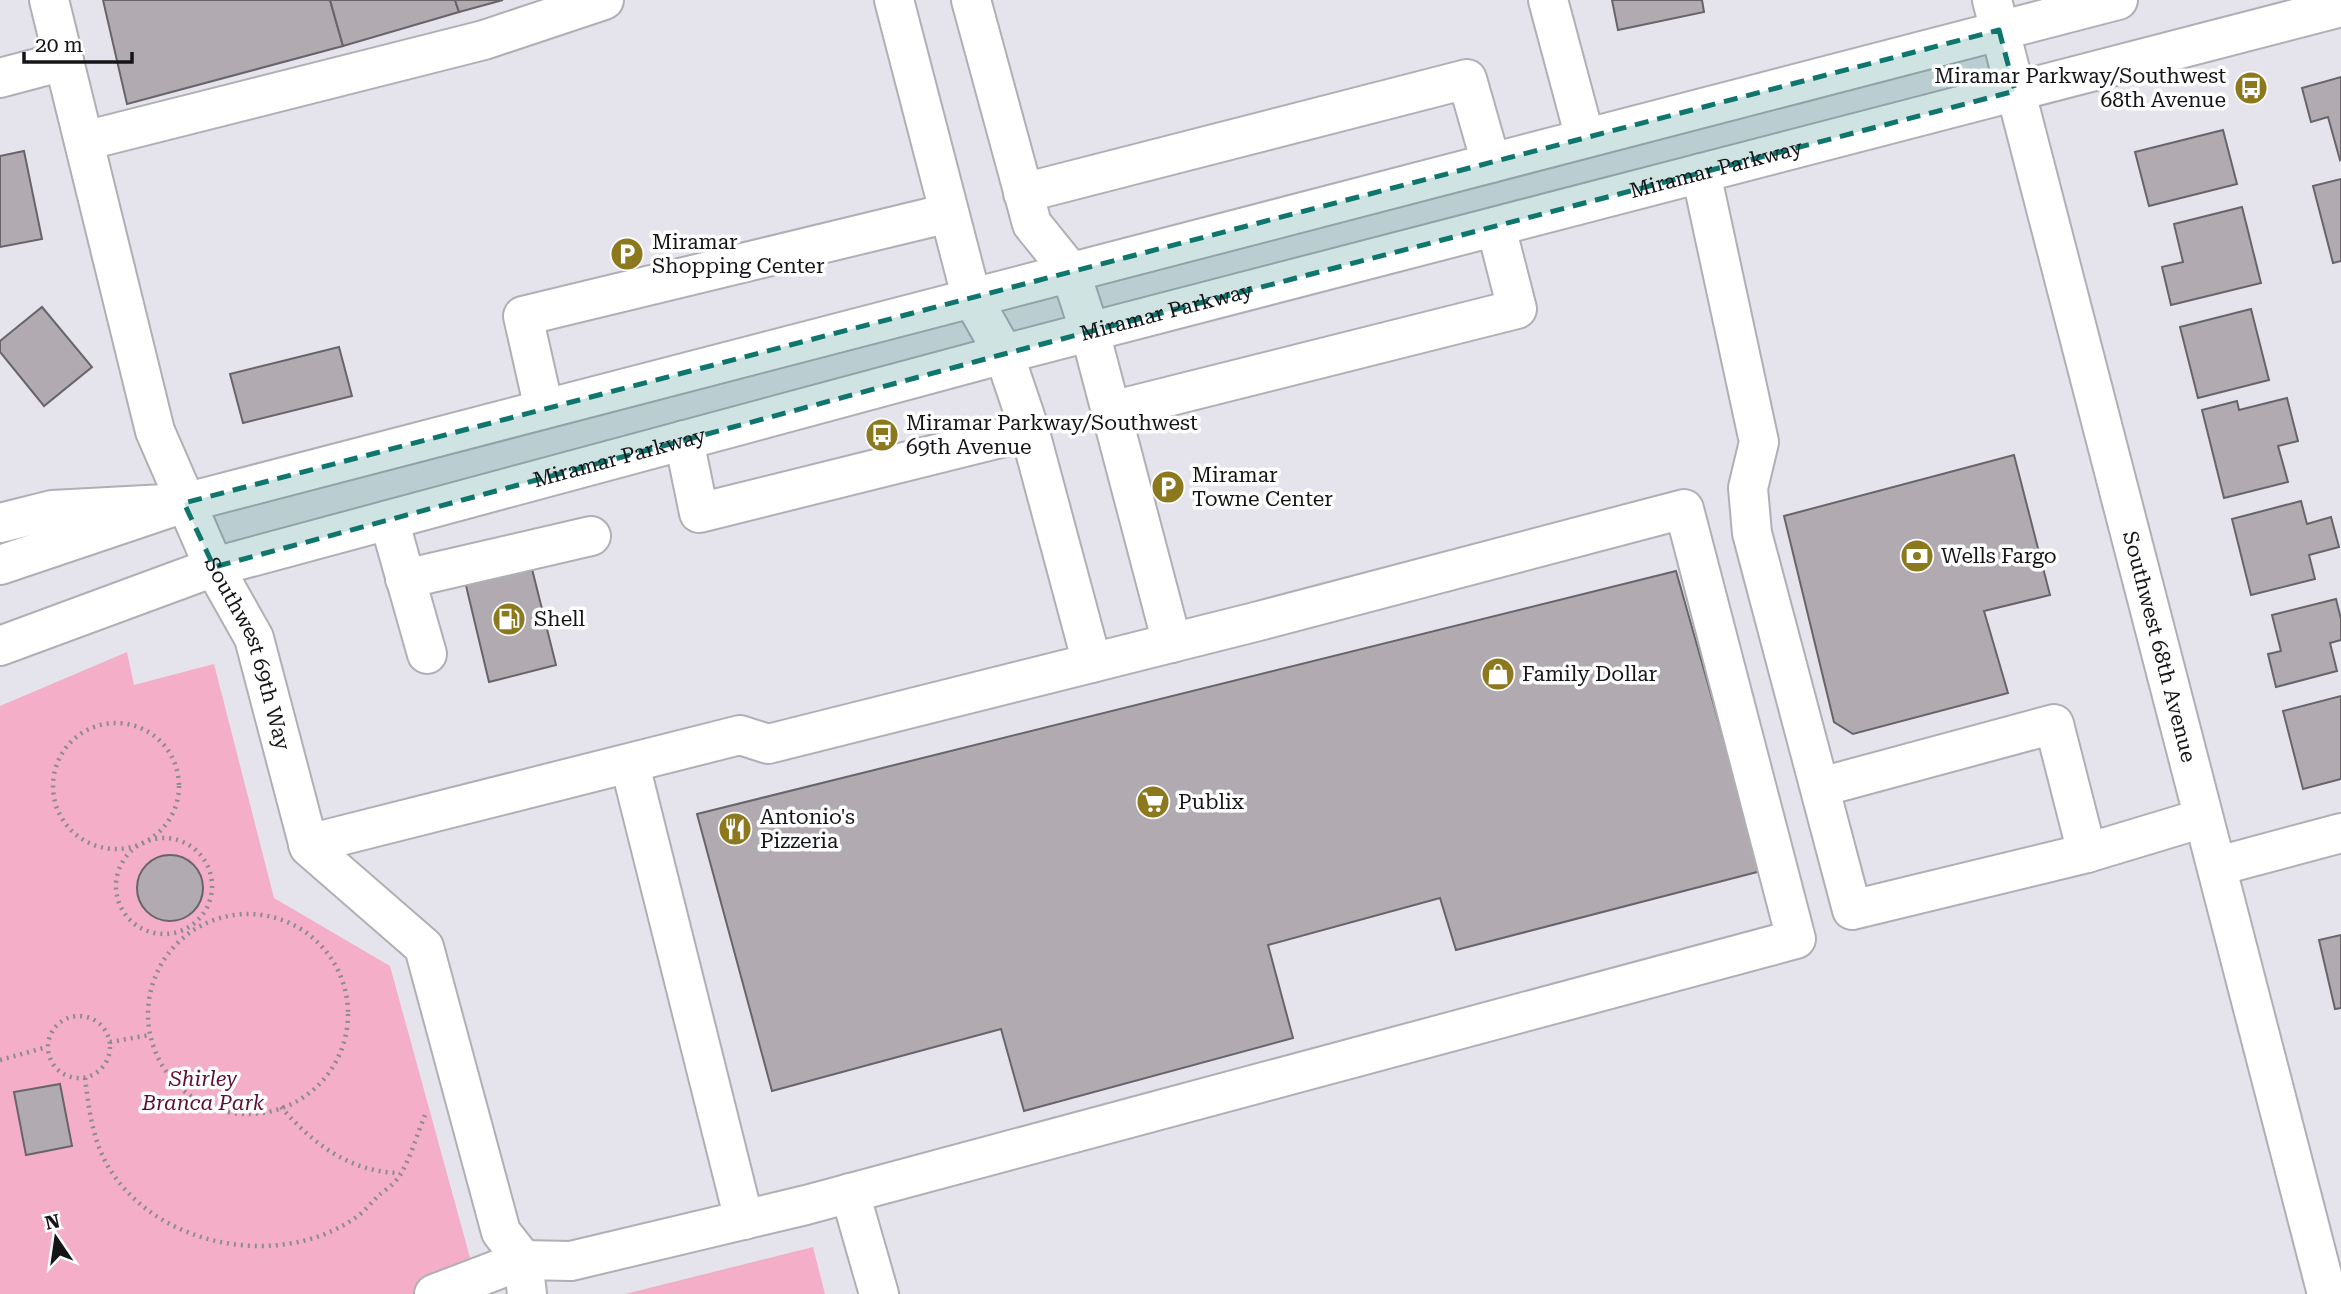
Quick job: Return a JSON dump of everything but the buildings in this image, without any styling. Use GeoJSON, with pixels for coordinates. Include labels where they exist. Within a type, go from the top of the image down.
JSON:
{"type":"FeatureCollection","features":[{"type":"Feature","properties":{"kind":"main road","name":"Southwest 69th Way"},"geometry":{"type":"LineString","coordinates":[[49,0],[156,431],[184,503],[214,567],[254,638],[308,844]]}},
{"type":"Feature","properties":{"kind":"main road"},"geometry":{"type":"LineString","coordinates":[[84,141],[484,40],[604,0]]}},
{"type":"Feature","properties":{"kind":"main road"},"geometry":{"type":"LineString","coordinates":[[894,0],[971,296],[1004,354],[1029,431],[1092,663]]}},
{"type":"Feature","properties":{"kind":"main road"},"geometry":{"type":"LineString","coordinates":[[971,0],[1032,224],[1070,271],[1090,332],[1172,643]]}},
{"type":"Feature","properties":{"kind":"main road"},"geometry":{"type":"LineString","coordinates":[[1548,0],[1585,138]]}},
{"type":"Feature","properties":{"kind":"main road"},"geometry":{"type":"LineString","coordinates":[[0,565],[184,503],[1585,138],[1996,15],[2118,0]]}},
{"type":"Feature","properties":{"kind":"main road","name":"Miramar Parkway"},"geometry":{"type":"LineString","coordinates":[[0,646],[214,567],[1004,354],[2341,6]]}},
{"type":"Feature","properties":{"kind":"main road","name":"Southwest 68th Avenue"},"geometry":{"type":"LineString","coordinates":[[1996,15],[2203,818],[2329,1276]]}},
{"type":"Feature","properties":{"kind":"main road"},"geometry":{"type":"LineString","coordinates":[[0,78],[64,61]]}},
{"type":"Feature","properties":{"kind":"main road"},"geometry":{"type":"LineString","coordinates":[[1023,193],[1467,79],[1491,163]]}},
{"type":"Feature","properties":{"kind":"main road"},"geometry":{"type":"LineString","coordinates":[[1701,173],[1759,442],[1748,488],[1752,533],[1852,910],[2087,853],[2203,818]]}},
{"type":"Feature","properties":{"kind":"main road"},"geometry":{"type":"LineString","coordinates":[[544,409],[523,316],[949,213]]}},
{"type":"Feature","properties":{"kind":"main road"},"geometry":{"type":"LineString","coordinates":[[1111,411],[1517,309],[1496,227]]}},
{"type":"Feature","properties":{"kind":"main road"},"geometry":{"type":"LineString","coordinates":[[684,440],[699,513],[1029,431]]}},
{"type":"Feature","properties":{"kind":"main road"},"geometry":{"type":"LineString","coordinates":[[0,523],[52,510],[184,503]]}},
{"type":"Feature","properties":{"kind":"main road"},"geometry":{"type":"LineString","coordinates":[[308,844],[630,765],[740,735],[768,744],[1172,643],[1684,509],[1796,939],[850,1193],[571,1261],[525,1277],[434,1294]]}},
{"type":"Feature","properties":{"kind":"main road"},"geometry":{"type":"LineString","coordinates":[[389,520],[427,654]]}},
{"type":"Feature","properties":{"kind":"main road"},"geometry":{"type":"LineString","coordinates":[[405,579],[591,536]]}},
{"type":"Feature","properties":{"kind":"main road"},"geometry":{"type":"LineString","coordinates":[[1821,787],[2054,724],[2087,853]]}},
{"type":"Feature","properties":{"kind":"main road"},"geometry":{"type":"LineString","coordinates":[[630,765],[744,1220]]}},
{"type":"Feature","properties":{"kind":"main road"},"geometry":{"type":"LineString","coordinates":[[2218,866],[2341,833]]}},
{"type":"Feature","properties":{"kind":"main road"},"geometry":{"type":"LineString","coordinates":[[308,844],[424,947],[501,1232],[525,1277]]}},
{"type":"Feature","properties":{"kind":"main road"},"geometry":{"type":"LineString","coordinates":[[850,1193],[879,1294]]}},
{"type":"Feature","properties":{"kind":"path"},"geometry":{"type":"LineString","coordinates":[[143,843],[117,849],[88,843],[72,832],[60,816],[54,798],[53,779],[59,760],[69,744],[86,730],[107,724],[129,724],[149,732],[165,746],[176,765],[180,786],[176,808],[165,826],[143,843],[126,857],[116,878],[121,909],[131,921],[144,930],[174,933],[191,929],[221,916],[253,913],[275,918],[313,936],[334,961],[346,990],[349,1023],[340,1054],[321,1083],[294,1103],[262,1114],[228,1113],[196,1100],[170,1078],[153,1049],[146,1016],[151,982],[167,952],[191,929],[202,916],[210,902],[213,886],[202,856],[190,845],[175,838],[158,838],[143,843]]}},
{"type":"Feature","properties":{"kind":"path"},"geometry":{"type":"LineString","coordinates":[[82,1015],[100,1023],[110,1042],[109,1058],[103,1067],[85,1078],[64,1074],[55,1067],[47,1047],[55,1027],[63,1020],[82,1015]]}},
{"type":"Feature","properties":{"kind":"path"},"geometry":{"type":"LineString","coordinates":[[110,1042],[150,1035]]}},
{"type":"Feature","properties":{"kind":"path"},"geometry":{"type":"LineString","coordinates":[[0,1060],[47,1047]]}},
{"type":"Feature","properties":{"kind":"path"},"geometry":{"type":"LineString","coordinates":[[85,1078],[97,1141],[113,1174],[143,1208],[199,1236],[230,1245],[282,1245],[321,1235],[355,1218],[400,1173],[425,1115]]}},
{"type":"Feature","properties":{"kind":"path"},"geometry":{"type":"LineString","coordinates":[[281,1108],[308,1137],[329,1151],[376,1172],[400,1173]]}},
{"type":"Feature","properties":{"kind":"highlighted area"},"geometry":{"type":"Polygon","coordinates":[[[1999,30],[2015,91],[1004,354],[214,567],[184,503],[971,296],[1999,30]]]}},
{"type":"Feature","properties":{"kind":"green space","name":"Shirley Branca Park"},"geometry":{"type":"Polygon","coordinates":[[[127,652],[134,685],[214,664],[274,898],[390,966],[480,1294],[0,1294],[0,706],[127,652]]]}},
{"type":"Feature","properties":{"kind":"green space"},"geometry":{"type":"Polygon","coordinates":[[[813,1247],[825,1294],[625,1294],[813,1247]]]}},
{"type":"Feature","properties":{"kind":"place","name":"Miramar Parkway/Southwest 68th Avenue"},"geometry":{"type":"Point","coordinates":[2251,88]}},
{"type":"Feature","properties":{"kind":"place","name":"Miramar Shopping Center"},"geometry":{"type":"Point","coordinates":[627,254]}},
{"type":"Feature","properties":{"kind":"place","name":"Miramar Parkway/Southwest 69th Avenue"},"geometry":{"type":"Point","coordinates":[882,435]}},
{"type":"Feature","properties":{"kind":"place","name":"Miramar Towne Center"},"geometry":{"type":"Point","coordinates":[1168,487]}},
{"type":"Feature","properties":{"kind":"place","name":"Wells Fargo"},"geometry":{"type":"Point","coordinates":[1917,556]}},
{"type":"Feature","properties":{"kind":"place","name":"Shell"},"geometry":{"type":"Point","coordinates":[509,619]}},
{"type":"Feature","properties":{"kind":"place","name":"Family Dollar"},"geometry":{"type":"Point","coordinates":[1498,674]}},
{"type":"Feature","properties":{"kind":"place","name":"Publix"},"geometry":{"type":"Point","coordinates":[1153,802]}},
{"type":"Feature","properties":{"kind":"place","name":"Antonio's Pizzeria"},"geometry":{"type":"Point","coordinates":[735,829]}}]}
